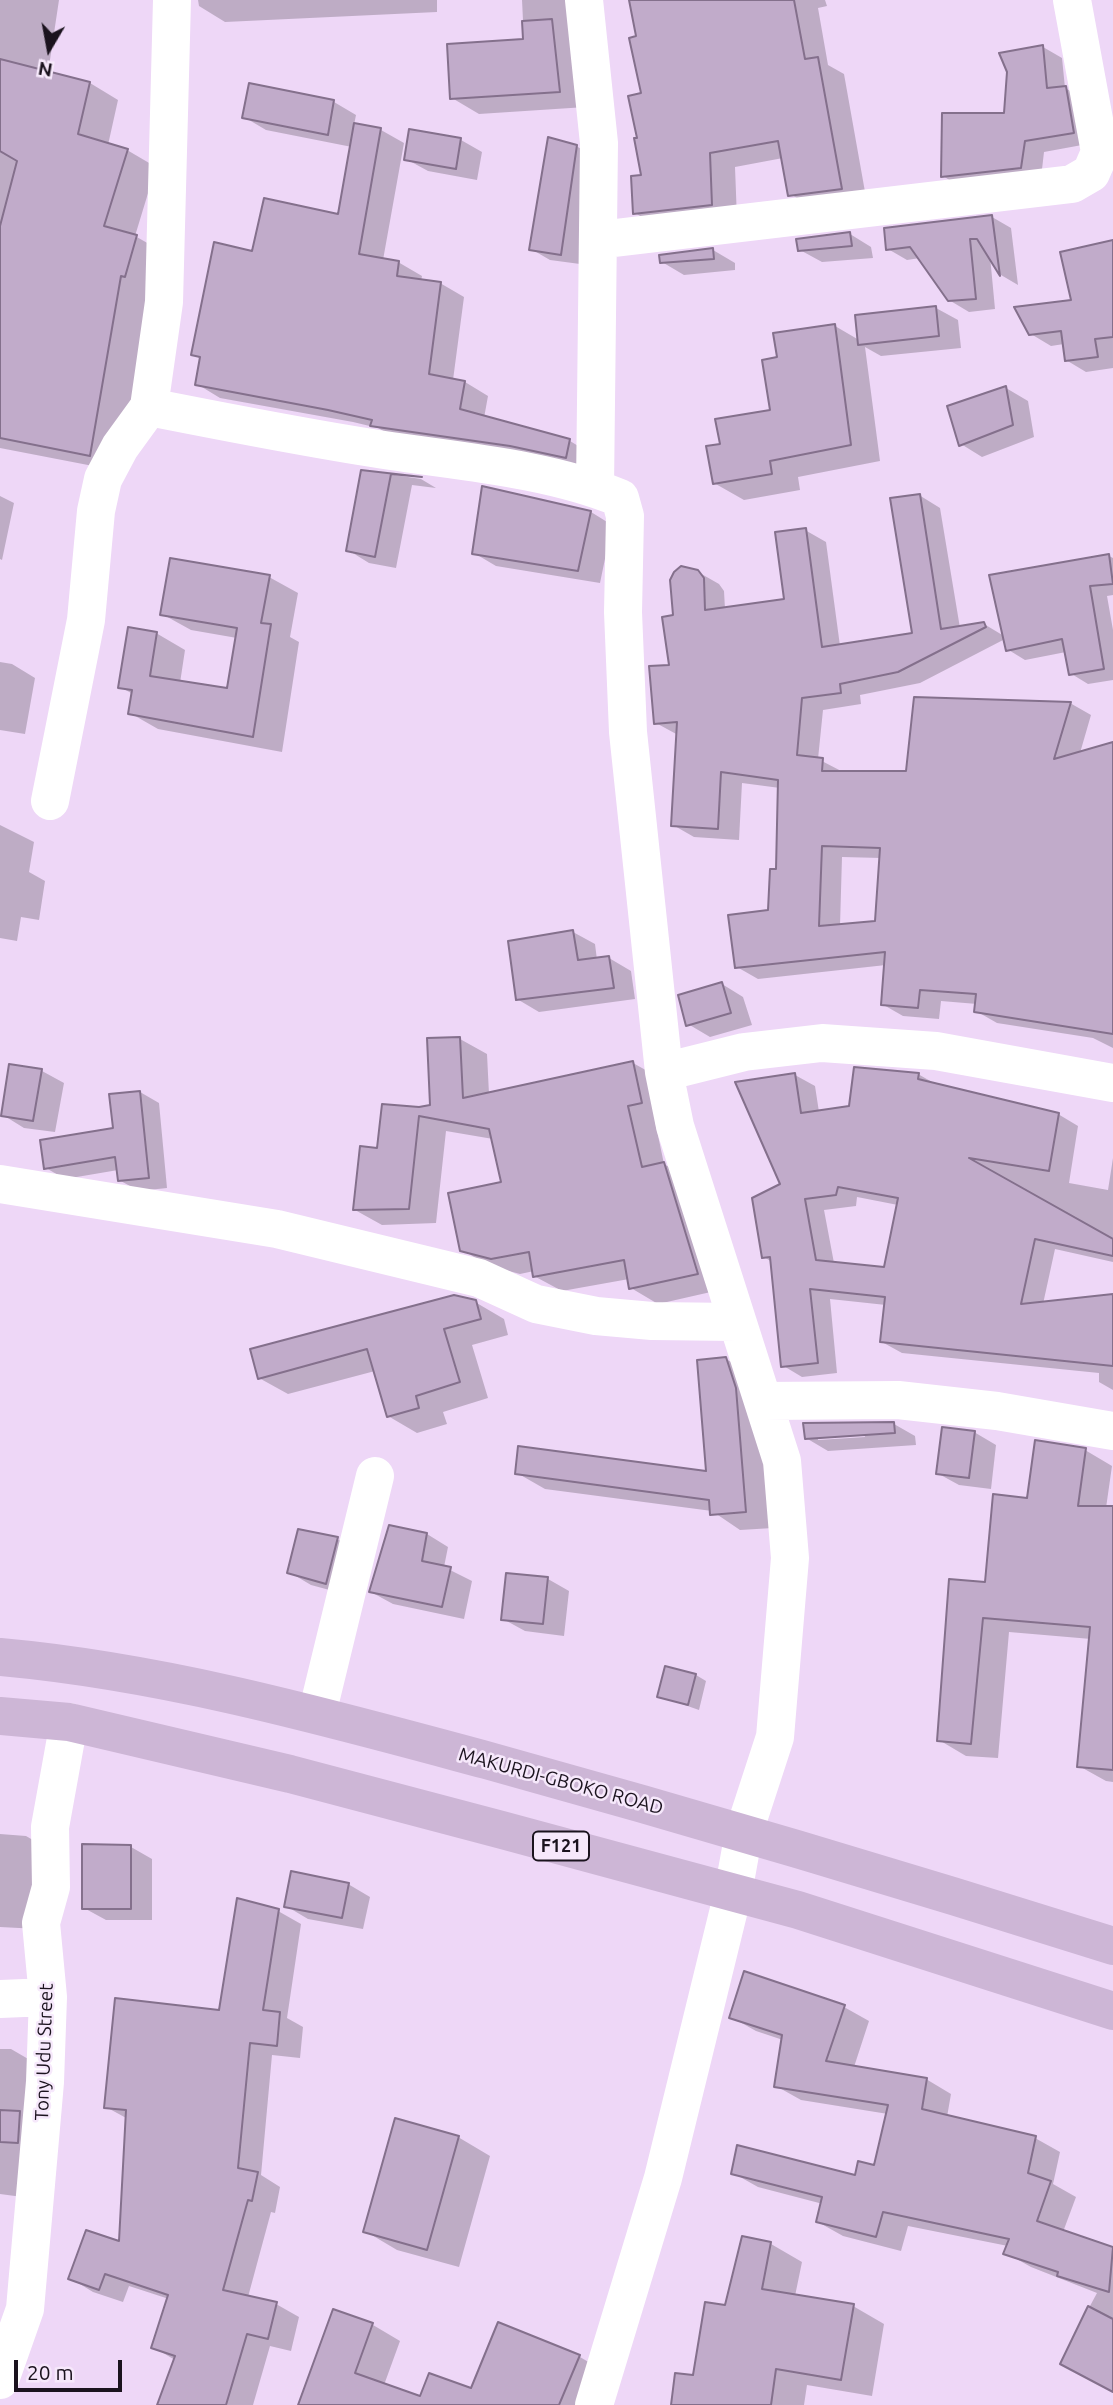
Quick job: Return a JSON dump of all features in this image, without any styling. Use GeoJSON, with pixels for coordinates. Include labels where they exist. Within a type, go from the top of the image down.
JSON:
{"type":"FeatureCollection","features":[{"type":"Feature","properties":{"kind":"main road","name":"MAKURDI-GBOKO ROAD"},"geometry":{"type":"LineString","coordinates":[[0,1657],[203,1687],[317,1714],[744,1832],[1113,1946]]}},
{"type":"Feature","properties":{"kind":"main road","name":"F121"},"geometry":{"type":"LineString","coordinates":[[0,1716],[69,1722],[290,1774],[798,1910],[1113,2011]]}},
{"type":"Feature","properties":{"kind":"street"},"geometry":{"type":"LineString","coordinates":[[50,801],[86,620],[96,511],[103,479],[120,447],[149,407],[164,302],[172,0]]}},
{"type":"Feature","properties":{"kind":"street"},"geometry":{"type":"LineString","coordinates":[[584,0],[599,143],[595,488]]}},
{"type":"Feature","properties":{"kind":"street"},"geometry":{"type":"LineString","coordinates":[[598,240],[1072,184],[1091,173],[1100,152],[1072,0]]}},
{"type":"Feature","properties":{"kind":"street"},"geometry":{"type":"LineString","coordinates":[[149,407],[595,488],[620,498],[625,516],[623,612],[628,732],[664,1072],[675,1126],[782,1461],[790,1558],[775,1737],[744,1832],[733,1893],[663,2178],[594,2405]]}},
{"type":"Feature","properties":{"kind":"street"},"geometry":{"type":"LineString","coordinates":[[664,1072],[744,1052],[822,1043],[936,1051],[1113,1083]]}},
{"type":"Feature","properties":{"kind":"street"},"geometry":{"type":"LineString","coordinates":[[0,1184],[277,1229],[479,1279],[548,1307],[652,1321],[737,1322]]}},
{"type":"Feature","properties":{"kind":"street"},"geometry":{"type":"LineString","coordinates":[[763,1401],[898,1400],[997,1411],[1113,1431]]}},
{"type":"Feature","properties":{"kind":"street"},"geometry":{"type":"LineString","coordinates":[[317,1714],[374,1476]]}},
{"type":"Feature","properties":{"kind":"street","name":"Tony Udu Street"},"geometry":{"type":"LineString","coordinates":[[0,2380],[25,2309],[45,2082],[48,1997],[41,1923],[51,1887],[50,1827],[69,1722]]}},
{"type":"Feature","properties":{"kind":"street"},"geometry":{"type":"LineString","coordinates":[[0,1999],[48,1997]]}},
{"type":"Feature","properties":{"kind":"building"},"geometry":{"type":"Polygon","coordinates":[[[629,0],[794,0],[805,59],[818,57],[842,189],[788,196],[778,141],[710,153],[712,205],[633,214],[631,176],[641,175],[628,96],[641,93],[629,38],[636,36],[629,0]]]}},
{"type":"Feature","properties":{"kind":"building"},"geometry":{"type":"Polygon","coordinates":[[[552,19],[560,92],[450,99],[447,44],[523,39],[522,21],[552,19]]]}},
{"type":"Feature","properties":{"kind":"building"},"geometry":{"type":"Polygon","coordinates":[[[1043,45],[1047,88],[1066,86],[1074,133],[1025,141],[1021,168],[941,177],[942,113],[1004,113],[1007,72],[999,53],[1043,45]]]}},
{"type":"Feature","properties":{"kind":"building"},"geometry":{"type":"Polygon","coordinates":[[[0,59],[90,82],[78,134],[128,149],[104,226],[137,235],[125,277],[121,276],[90,456],[0,438],[0,226],[17,161],[0,151],[0,59]]]}},
{"type":"Feature","properties":{"kind":"building"},"geometry":{"type":"Polygon","coordinates":[[[249,83],[334,100],[328,135],[242,118],[249,83]]]}},
{"type":"Feature","properties":{"kind":"building"},"geometry":{"type":"Polygon","coordinates":[[[354,123],[381,128],[359,254],[399,261],[397,276],[441,282],[429,374],[465,381],[460,409],[570,439],[566,458],[510,446],[370,426],[372,420],[195,385],[200,357],[191,355],[214,242],[252,251],[264,198],[338,214],[354,123]]]}},
{"type":"Feature","properties":{"kind":"building"},"geometry":{"type":"Polygon","coordinates":[[[409,129],[461,138],[456,169],[404,160],[409,129]]]}},
{"type":"Feature","properties":{"kind":"building"},"geometry":{"type":"Polygon","coordinates":[[[548,137],[577,145],[561,255],[529,250],[548,137]]]}},
{"type":"Feature","properties":{"kind":"building"},"geometry":{"type":"Polygon","coordinates":[[[992,215],[1000,276],[977,239],[970,239],[976,299],[948,301],[910,247],[886,250],[884,228],[992,215]]]}},
{"type":"Feature","properties":{"kind":"building"},"geometry":{"type":"Polygon","coordinates":[[[850,232],[852,246],[798,251],[796,239],[850,232]]]}},
{"type":"Feature","properties":{"kind":"building"},"geometry":{"type":"Polygon","coordinates":[[[1113,240],[1113,337],[1095,339],[1098,357],[1065,361],[1061,331],[1029,335],[1014,307],[1071,300],[1060,252],[1113,240]]]}},
{"type":"Feature","properties":{"kind":"building"},"geometry":{"type":"Polygon","coordinates":[[[713,248],[714,259],[660,263],[659,255],[713,248]]]}},
{"type":"Feature","properties":{"kind":"building"},"geometry":{"type":"Polygon","coordinates":[[[936,306],[939,336],[858,345],[855,315],[936,306]]]}},
{"type":"Feature","properties":{"kind":"building"},"geometry":{"type":"Polygon","coordinates":[[[835,324],[851,445],[770,461],[772,474],[713,484],[706,446],[720,444],[715,419],[770,410],[762,360],[777,357],[773,333],[835,324]]]}},
{"type":"Feature","properties":{"kind":"building"},"geometry":{"type":"Polygon","coordinates":[[[1006,386],[1013,425],[959,446],[947,406],[1006,386]]]}},
{"type":"Feature","properties":{"kind":"building"},"geometry":{"type":"Polygon","coordinates":[[[361,470],[422,477],[391,474],[375,557],[346,551],[361,470]]]}},
{"type":"Feature","properties":{"kind":"building"},"geometry":{"type":"Polygon","coordinates":[[[482,486],[591,511],[578,571],[472,554],[482,486]]]}},
{"type":"Feature","properties":{"kind":"building"},"geometry":{"type":"Polygon","coordinates":[[[920,494],[941,629],[984,622],[986,627],[898,672],[840,684],[841,693],[802,698],[797,755],[823,758],[822,771],[906,771],[914,697],[1071,702],[1054,759],[1113,742],[1113,1034],[974,1012],[976,994],[920,990],[918,1008],[881,1005],[885,952],[735,968],[728,915],[768,910],[770,869],[776,869],[778,780],[721,772],[718,829],[671,826],[677,722],[654,724],[649,666],[669,665],[662,617],[673,615],[670,580],[674,572],[681,566],[698,570],[704,578],[705,610],[784,599],[775,532],[806,528],[822,647],[912,633],[890,498],[920,494]],[[822,846],[819,926],[875,921],[880,848],[822,846]]]}},
{"type":"Feature","properties":{"kind":"building"},"geometry":{"type":"Polygon","coordinates":[[[1109,554],[1113,584],[1090,586],[1104,669],[1069,675],[1062,639],[1006,651],[989,575],[1109,554]]]}},
{"type":"Feature","properties":{"kind":"building"},"geometry":{"type":"Polygon","coordinates":[[[170,558],[270,575],[261,623],[271,624],[253,737],[128,714],[132,690],[118,688],[128,627],[157,632],[150,676],[227,688],[237,628],[160,615],[170,558]]]}},
{"type":"Feature","properties":{"kind":"building"},"geometry":{"type":"Polygon","coordinates":[[[573,930],[578,960],[609,956],[614,988],[516,1000],[508,941],[573,930]]]}},
{"type":"Feature","properties":{"kind":"building"},"geometry":{"type":"Polygon","coordinates":[[[722,982],[731,1013],[686,1026],[678,995],[722,982]]]}},
{"type":"Feature","properties":{"kind":"building"},"geometry":{"type":"Polygon","coordinates":[[[460,1037],[463,1098],[633,1061],[642,1103],[628,1106],[642,1167],[664,1162],[698,1274],[629,1289],[624,1260],[533,1277],[529,1252],[491,1259],[460,1251],[448,1193],[501,1182],[489,1129],[419,1116],[409,1209],[353,1210],[360,1146],[377,1148],[382,1104],[419,1107],[430,1105],[427,1038],[460,1037]]]}},
{"type":"Feature","properties":{"kind":"building"},"geometry":{"type":"Polygon","coordinates":[[[9,1064],[42,1069],[33,1121],[1,1116],[9,1064]]]}},
{"type":"Feature","properties":{"kind":"building"},"geometry":{"type":"Polygon","coordinates":[[[854,1067],[919,1073],[918,1079],[1059,1113],[1049,1171],[969,1158],[1113,1239],[1113,1256],[1035,1239],[1021,1304],[1113,1294],[1113,1366],[880,1342],[885,1297],[810,1289],[818,1363],[781,1367],[770,1257],[762,1258],[752,1198],[780,1184],[735,1082],[795,1073],[801,1113],[849,1106],[854,1067]],[[838,1187],[836,1195],[805,1199],[816,1260],[884,1267],[898,1198],[838,1187]]]}},
{"type":"Feature","properties":{"kind":"building"},"geometry":{"type":"Polygon","coordinates":[[[140,1091],[149,1178],[118,1181],[115,1157],[44,1169],[40,1140],[113,1128],[109,1094],[140,1091]]]}},
{"type":"Feature","properties":{"kind":"building"},"geometry":{"type":"Polygon","coordinates":[[[454,1295],[476,1300],[481,1319],[444,1329],[460,1382],[416,1396],[419,1408],[387,1417],[367,1349],[258,1379],[250,1349],[454,1295]]]}},
{"type":"Feature","properties":{"kind":"building"},"geometry":{"type":"Polygon","coordinates":[[[726,1357],[736,1388],[746,1512],[710,1515],[709,1500],[515,1474],[518,1446],[706,1471],[697,1360],[726,1357]]]}},
{"type":"Feature","properties":{"kind":"building"},"geometry":{"type":"Polygon","coordinates":[[[894,1422],[895,1433],[805,1439],[803,1423],[894,1422]]]}},
{"type":"Feature","properties":{"kind":"building"},"geometry":{"type":"Polygon","coordinates":[[[942,1427],[975,1431],[969,1478],[936,1474],[942,1427]]]}},
{"type":"Feature","properties":{"kind":"building"},"geometry":{"type":"Polygon","coordinates":[[[1035,1440],[1086,1448],[1078,1506],[1113,1506],[1113,1770],[1077,1767],[1090,1627],[983,1618],[971,1744],[937,1741],[949,1579],[985,1582],[993,1494],[1027,1498],[1035,1440]]]}},
{"type":"Feature","properties":{"kind":"building"},"geometry":{"type":"Polygon","coordinates":[[[389,1525],[427,1533],[422,1561],[451,1567],[442,1607],[369,1592],[389,1525]]]}},
{"type":"Feature","properties":{"kind":"building"},"geometry":{"type":"Polygon","coordinates":[[[298,1529],[338,1537],[326,1584],[287,1573],[298,1529]]]}},
{"type":"Feature","properties":{"kind":"building"},"geometry":{"type":"Polygon","coordinates":[[[506,1573],[548,1577],[543,1624],[501,1620],[506,1573]]]}},
{"type":"Feature","properties":{"kind":"building"},"geometry":{"type":"Polygon","coordinates":[[[665,1666],[696,1674],[688,1705],[657,1697],[665,1666]]]}},
{"type":"Feature","properties":{"kind":"building"},"geometry":{"type":"Polygon","coordinates":[[[82,1844],[131,1845],[131,1909],[82,1909],[82,1844]]]}},
{"type":"Feature","properties":{"kind":"building"},"geometry":{"type":"Polygon","coordinates":[[[291,1871],[349,1883],[342,1918],[284,1907],[291,1871]]]}},
{"type":"Feature","properties":{"kind":"building"},"geometry":{"type":"Polygon","coordinates":[[[237,1898],[279,1909],[263,2010],[280,2012],[277,2046],[250,2043],[238,2168],[258,2172],[252,2201],[248,2200],[223,2290],[277,2302],[268,2339],[247,2334],[226,2405],[157,2405],[175,2356],[151,2348],[168,2295],[105,2274],[99,2290],[68,2279],[86,2230],[119,2241],[126,2110],[104,2108],[115,1998],[219,2010],[237,1898]]]}},
{"type":"Feature","properties":{"kind":"building"},"geometry":{"type":"Polygon","coordinates":[[[744,1971],[845,2005],[826,2061],[927,2078],[922,2109],[1036,2136],[1028,2173],[1051,2181],[1037,2221],[1113,2247],[1109,2292],[1057,2276],[1058,2272],[1003,2254],[1009,2239],[883,2212],[876,2237],[816,2222],[822,2197],[731,2174],[737,2145],[855,2175],[858,2161],[874,2165],[888,2105],[774,2087],[782,2035],[729,2018],[744,1971]]]}},
{"type":"Feature","properties":{"kind":"building"},"geometry":{"type":"Polygon","coordinates":[[[0,2110],[20,2111],[18,2143],[0,2142],[0,2110]]]}},
{"type":"Feature","properties":{"kind":"building"},"geometry":{"type":"Polygon","coordinates":[[[395,2118],[459,2136],[427,2250],[363,2232],[395,2118]]]}},
{"type":"Feature","properties":{"kind":"building"},"geometry":{"type":"Polygon","coordinates":[[[742,2236],[771,2242],[762,2289],[854,2304],[841,2380],[776,2369],[771,2405],[671,2405],[675,2373],[693,2375],[705,2302],[725,2305],[742,2236]]]}},
{"type":"Feature","properties":{"kind":"building"},"geometry":{"type":"Polygon","coordinates":[[[1088,2306],[1113,2319],[1113,2392],[1060,2364],[1088,2306]]]}},
{"type":"Feature","properties":{"kind":"building"},"geometry":{"type":"Polygon","coordinates":[[[333,2309],[373,2323],[355,2373],[420,2396],[429,2373],[471,2388],[498,2322],[580,2355],[559,2405],[298,2405],[333,2309]]]}}]}
